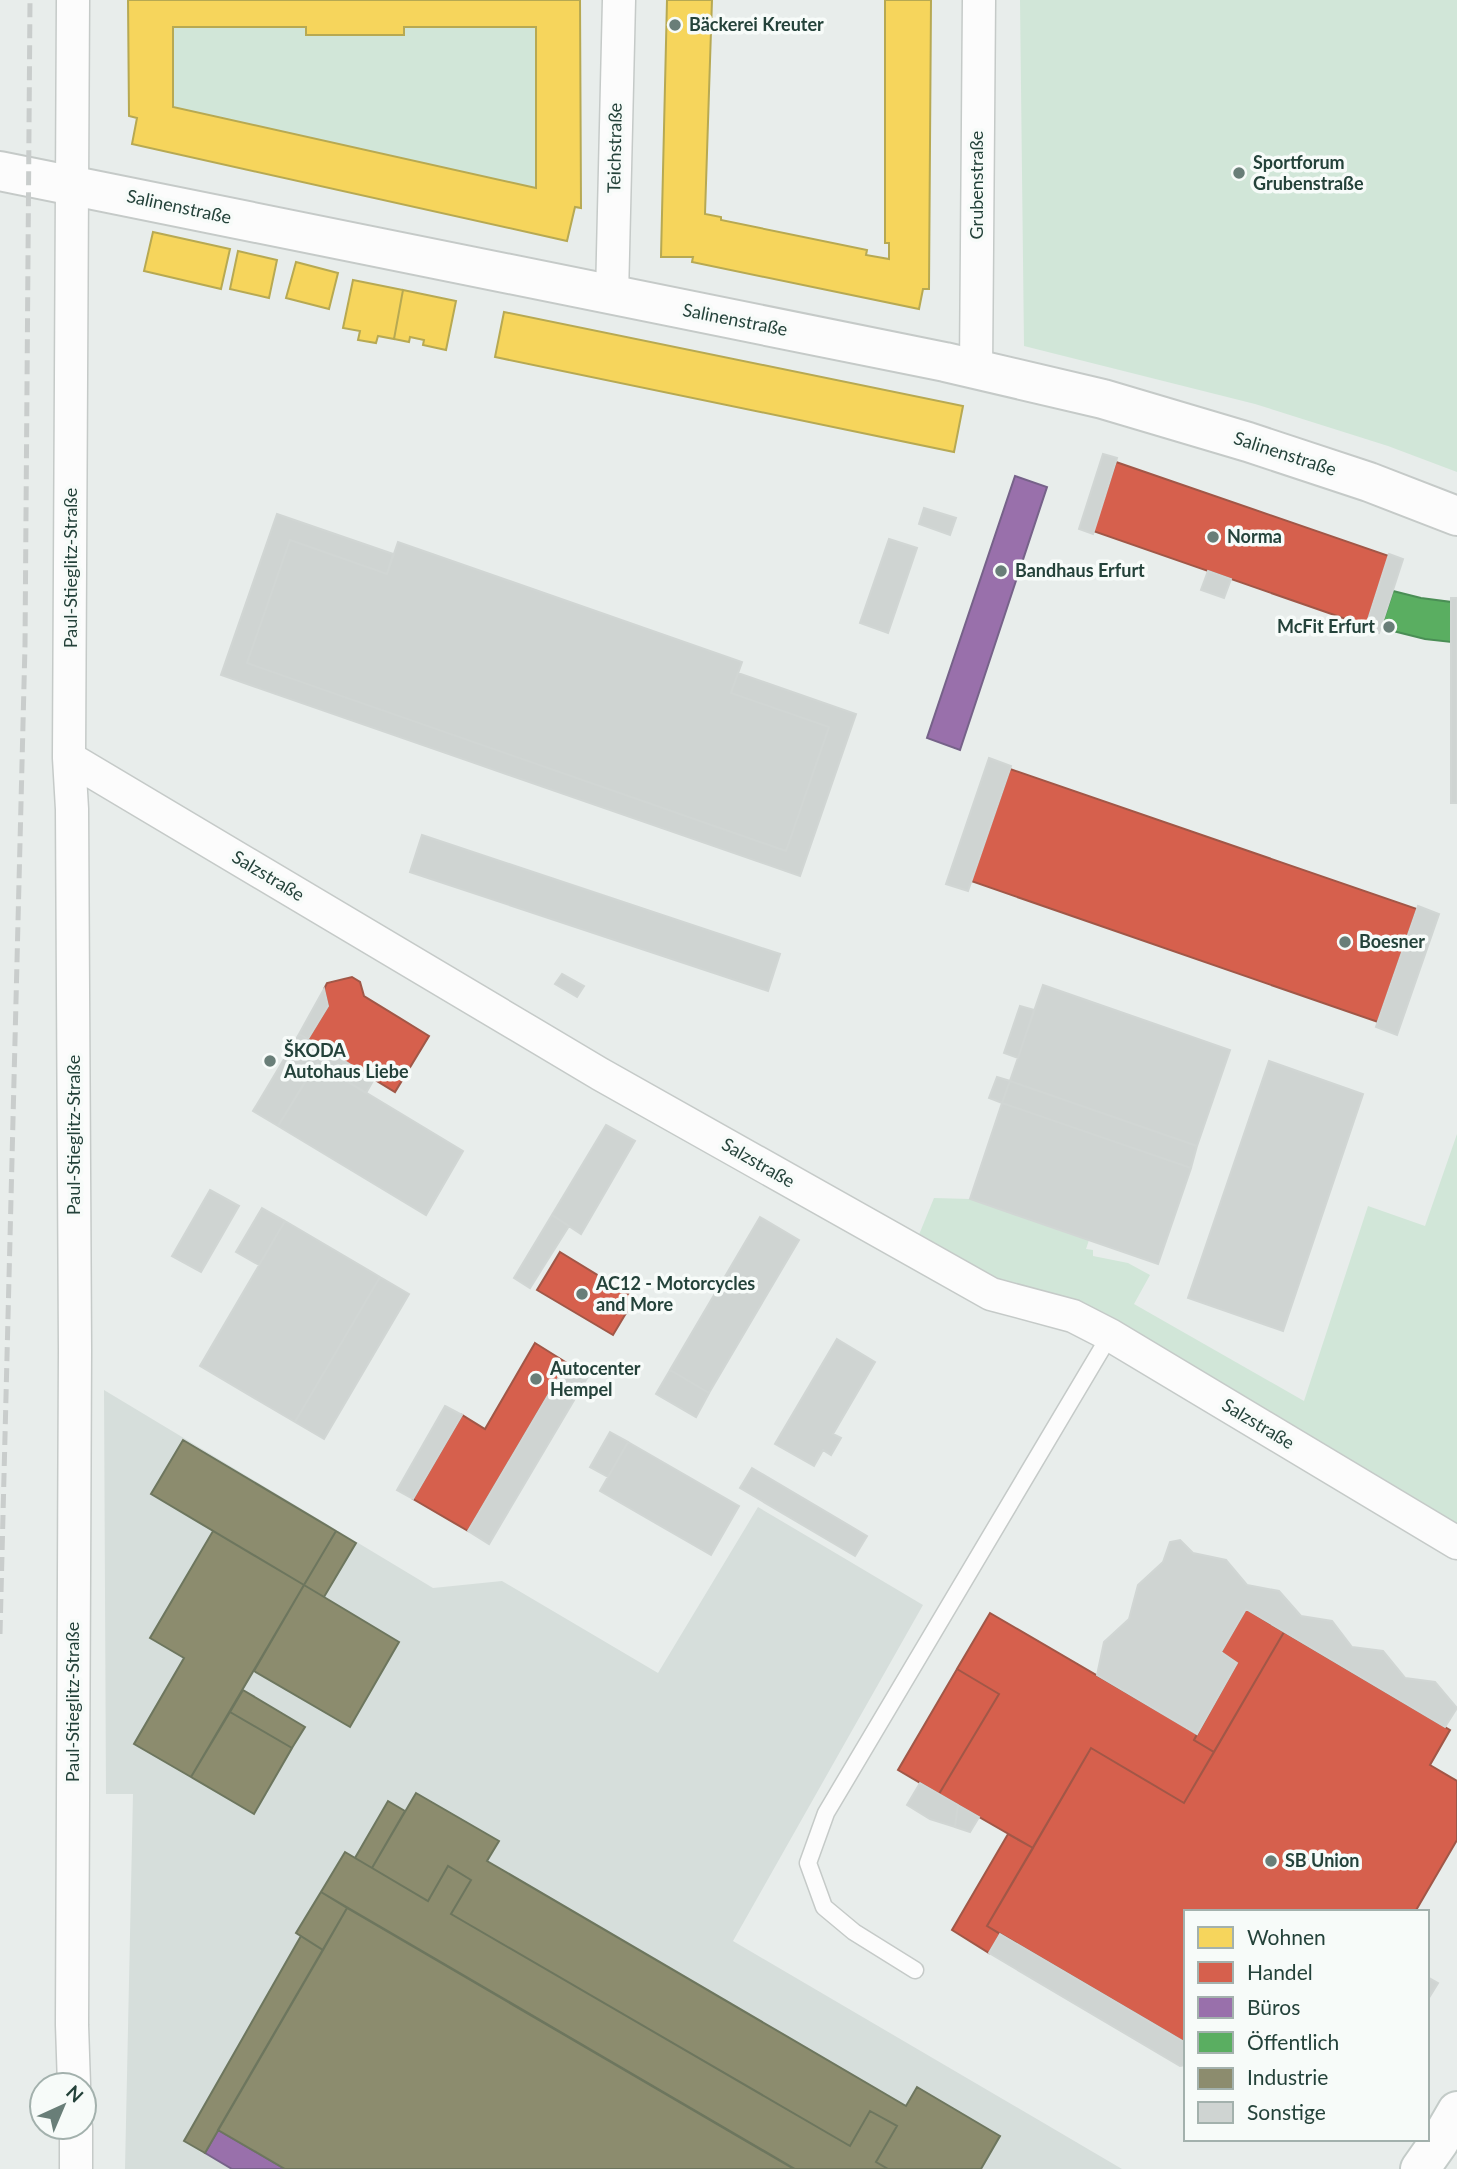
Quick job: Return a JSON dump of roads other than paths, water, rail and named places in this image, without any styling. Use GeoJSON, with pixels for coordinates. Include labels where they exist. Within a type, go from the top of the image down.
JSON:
{"type":"FeatureCollection","features":[{"type":"Feature","properties":{"kind":"street","name":"Paul-Stieglitz-Straße"},"geometry":{"type":"LineString","coordinates":[[73,0],[69,758],[72,809],[75,1323],[74,2071]]}},
{"type":"Feature","properties":{"kind":"street","name":"Teichstraße"},"geometry":{"type":"LineString","coordinates":[[612,296],[619,0]]}},
{"type":"Feature","properties":{"kind":"street","name":"Grubenstraße"},"geometry":{"type":"LineString","coordinates":[[976,369],[979,0]]}},
{"type":"Feature","properties":{"kind":"street","name":"Salinenstraße"},"geometry":{"type":"LineString","coordinates":[[0,171],[976,369],[1104,399],[1370,482],[1457,516]]}},
{"type":"Feature","properties":{"kind":"street","name":"Salzstraße"},"geometry":{"type":"LineString","coordinates":[[69,758],[595,1082],[991,1294],[1073,1316],[1110,1335],[1457,1543]]}},
{"type":"Feature","properties":{"kind":"street"},"geometry":{"type":"LineString","coordinates":[[1420,2169],[1457,2111]]}},
{"type":"Feature","properties":{"kind":"street"},"geometry":{"type":"LineString","coordinates":[[76,2141],[76,2169]]}},
{"type":"Feature","properties":{"kind":"lane"},"geometry":{"type":"LineString","coordinates":[[915,1970],[854,1932],[824,1907],[808,1863],[826,1813],[1110,1335]]}},
{"type":"Feature","properties":{"kind":"railway"},"geometry":{"type":"LineString","coordinates":[[0,1634],[25,645],[30,0]]}},
{"type":"Feature","properties":{"kind":"place","name":"Bäckerei Kreuter"},"geometry":{"type":"Point","coordinates":[675,25]}},
{"type":"Feature","properties":{"kind":"place","name":"Sportforum Grubenstraße"},"geometry":{"type":"Point","coordinates":[1239,173]}},
{"type":"Feature","properties":{"kind":"place","name":"Norma"},"geometry":{"type":"Point","coordinates":[1213,537]}},
{"type":"Feature","properties":{"kind":"place","name":"Bandhaus Erfurt"},"geometry":{"type":"Point","coordinates":[1001,571]}},
{"type":"Feature","properties":{"kind":"place","name":"McFit Erfurt"},"geometry":{"type":"Point","coordinates":[1389,627]}},
{"type":"Feature","properties":{"kind":"place","name":"Boesner"},"geometry":{"type":"Point","coordinates":[1345,942]}},
{"type":"Feature","properties":{"kind":"place","name":"ŠKODA Autohaus Liebe"},"geometry":{"type":"Point","coordinates":[270,1061]}},
{"type":"Feature","properties":{"kind":"place","name":"AC12 - Motorcycles and More"},"geometry":{"type":"Point","coordinates":[582,1294]}},
{"type":"Feature","properties":{"kind":"place","name":"Autocenter Hempel"},"geometry":{"type":"Point","coordinates":[536,1379]}},
{"type":"Feature","properties":{"kind":"place","name":"SB Union"},"geometry":{"type":"Point","coordinates":[1271,1861]}}]}
